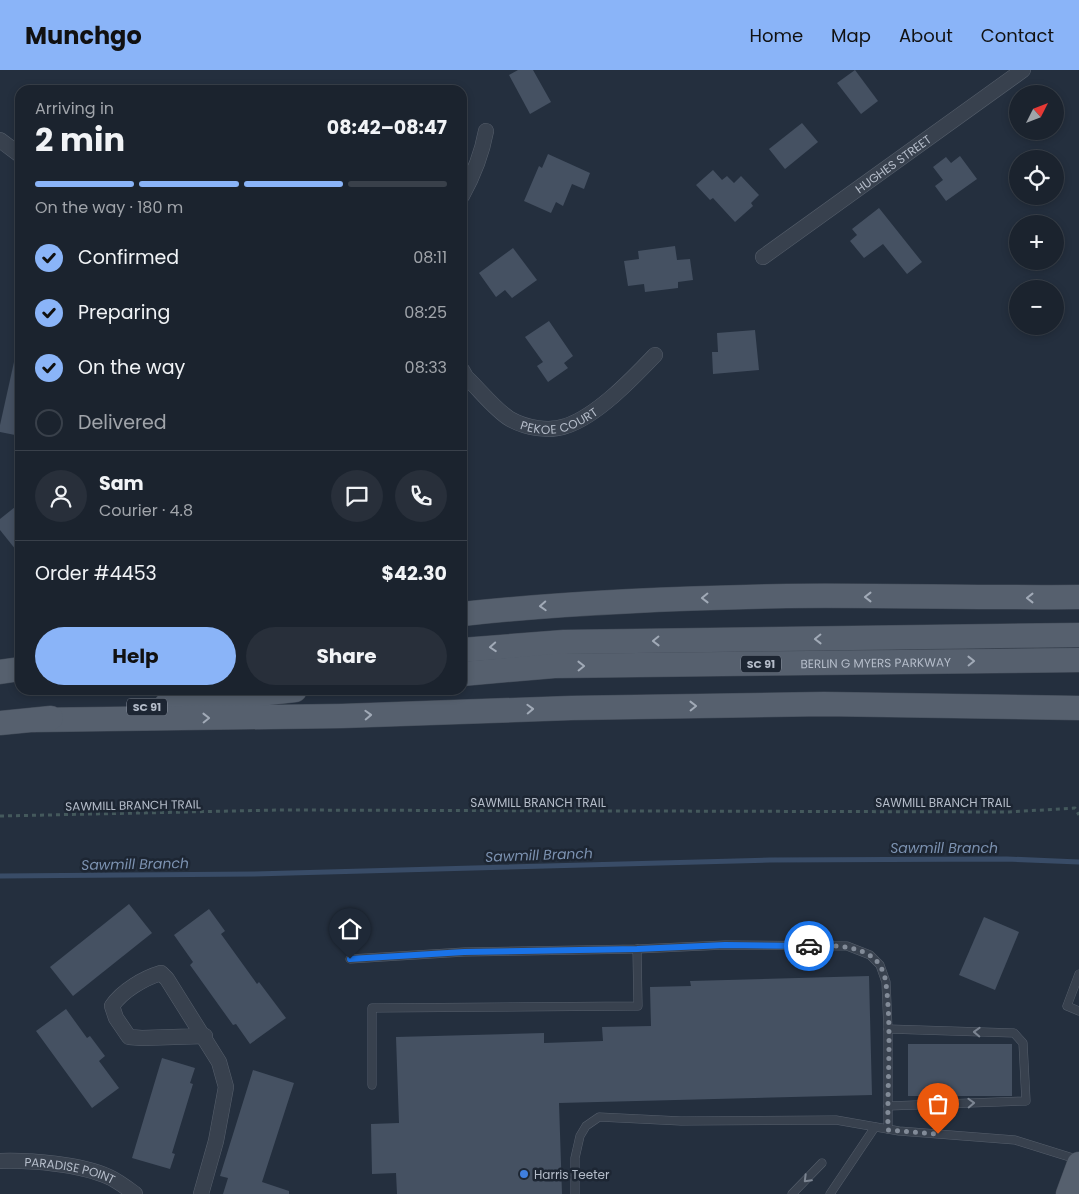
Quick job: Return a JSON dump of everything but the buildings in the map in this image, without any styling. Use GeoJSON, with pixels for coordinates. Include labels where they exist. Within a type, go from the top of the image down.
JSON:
{"type":"FeatureCollection","features":[{"type":"Feature","properties":{"kind":"main road"},"geometry":{"type":"LineString","coordinates":[[467,613],[529,607],[652,600],[789,596],[1079,597]]}},
{"type":"Feature","properties":{"kind":"main road","name":"BERLIN G MYERS PARKWAY"},"geometry":{"type":"LineString","coordinates":[[467,650],[564,642],[1069,635]]}},
{"type":"Feature","properties":{"kind":"main road","name":"BERLIN G MYERS PARKWAY"},"geometry":{"type":"LineString","coordinates":[[467,674],[554,666],[1070,660]]}},
{"type":"Feature","properties":{"kind":"main road"},"geometry":{"type":"LineString","coordinates":[[0,672],[15,670]]}},
{"type":"Feature","properties":{"kind":"main road"},"geometry":{"type":"LineString","coordinates":[[0,682],[15,680]]}},
{"type":"Feature","properties":{"kind":"main road","name":"SC 91"},"geometry":{"type":"LineString","coordinates":[[0,723],[252,695]]}},
{"type":"Feature","properties":{"kind":"main road"},"geometry":{"type":"LineString","coordinates":[[34,720],[342,716],[571,708],[824,704],[1079,708]]}},
{"type":"Feature","properties":{"kind":"street","name":"HUGHES STREET"},"geometry":{"type":"LineString","coordinates":[[763,257],[1023,70]]}},
{"type":"Feature","properties":{"kind":"street"},"geometry":{"type":"LineString","coordinates":[[467,184],[484,142],[486,131]]}},
{"type":"Feature","properties":{"kind":"street"},"geometry":{"type":"LineString","coordinates":[[0,140],[15,151]]}},
{"type":"Feature","properties":{"kind":"street","name":"PEKOE COURT"},"geometry":{"type":"LineString","coordinates":[[467,378],[499,410],[511,419],[524,425],[552,429],[574,423],[600,405],[628,383],[656,355]]}},
{"type":"Feature","properties":{"kind":"street"},"geometry":{"type":"LineString","coordinates":[[202,1194],[216,1141],[226,1087],[219,1062],[205,1036],[161,973],[152,976],[117,998],[112,1006],[116,1018],[130,1036],[142,1038],[205,1036]]}},
{"type":"Feature","properties":{"kind":"street","name":"PARADISE POINT"},"geometry":{"type":"LineString","coordinates":[[0,1161],[24,1160],[98,1173],[110,1177],[135,1194]]}},
{"type":"Feature","properties":{"kind":"lane"},"geometry":{"type":"LineString","coordinates":[[350,959],[464,952],[637,949],[725,945],[847,946],[870,955],[880,965],[886,982],[888,1130]]}},
{"type":"Feature","properties":{"kind":"lane"},"geometry":{"type":"LineString","coordinates":[[372,1085],[372,1008],[638,1006],[637,949]]}},
{"type":"Feature","properties":{"kind":"lane"},"geometry":{"type":"LineString","coordinates":[[1079,974],[1067,1006],[1079,1011]]}},
{"type":"Feature","properties":{"kind":"lane"},"geometry":{"type":"LineString","coordinates":[[888,1029],[1014,1033],[1023,1043],[1026,1101],[888,1106]]}},
{"type":"Feature","properties":{"kind":"lane"},"geometry":{"type":"LineString","coordinates":[[575,1194],[575,1158],[580,1136],[586,1126],[599,1118],[681,1121],[836,1120],[888,1130],[1015,1140],[1075,1174]]}},
{"type":"Feature","properties":{"kind":"lane"},"geometry":{"type":"LineString","coordinates":[[830,1194],[875,1127]]}},
{"type":"Feature","properties":{"kind":"lane"},"geometry":{"type":"LineString","coordinates":[[792,1194],[822,1164]]}},
{"type":"Feature","properties":{"kind":"path","name":"SAWMILL BRANCH TRAIL"},"geometry":{"type":"LineString","coordinates":[[0,816],[279,810],[1009,812],[1077,808],[1079,814]]}},
{"type":"Feature","properties":{"kind":"waterway","name":"Sawmill Branch"},"geometry":{"type":"LineString","coordinates":[[0,876],[254,874],[770,860],[1007,859],[1079,862]]}},
{"type":"Feature","properties":{"kind":"way so far"},"geometry":{"type":"LineString","coordinates":[[809,946],[847,946],[870,955],[880,965],[886,982],[888,1130],[938,1134]]}},
{"type":"Feature","properties":{"kind":"place","name":"Harris Teeter"},"geometry":{"type":"Point","coordinates":[524,1174]}},
{"type":"Feature","properties":{"kind":"route"},"geometry":{"type":"LineString","coordinates":[[350,959],[464,952],[637,949],[725,945],[809,946]]}}]}
